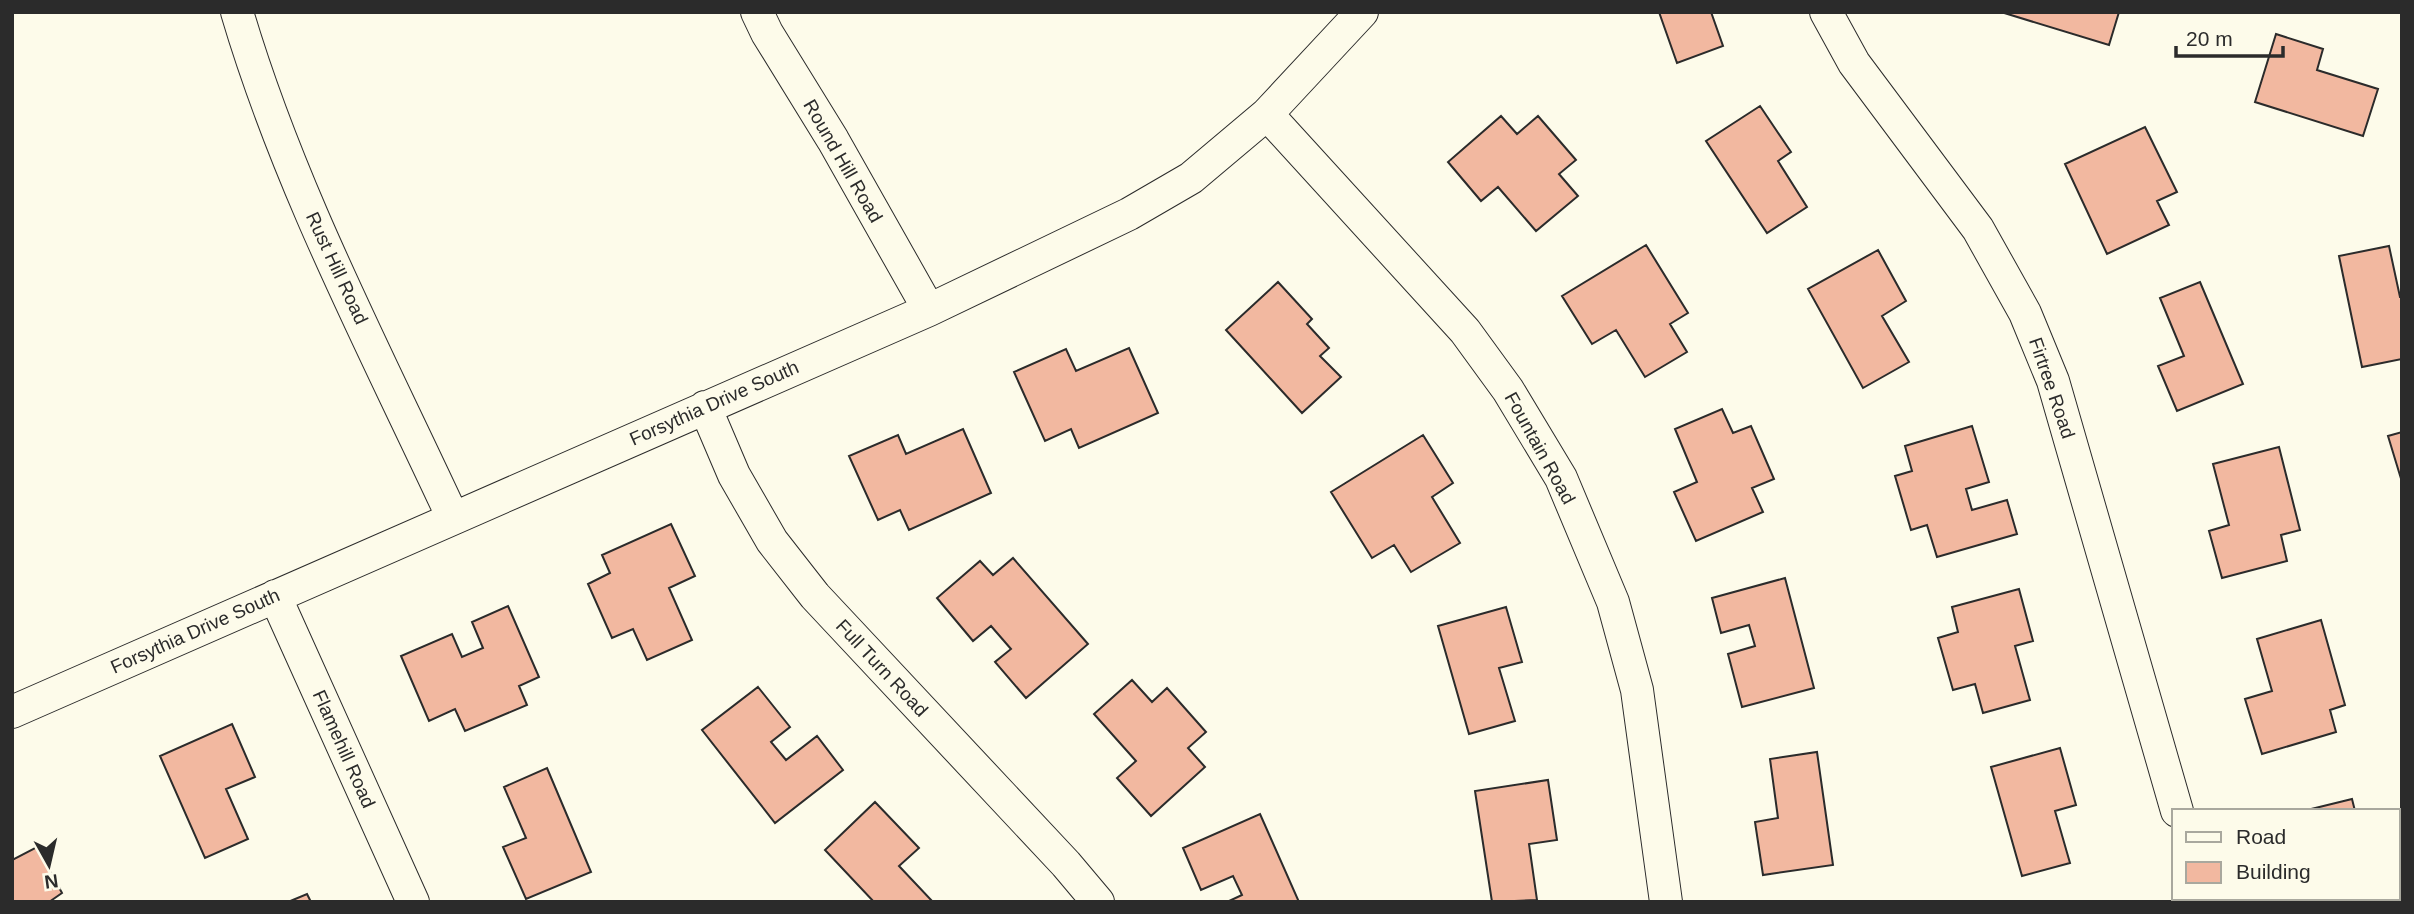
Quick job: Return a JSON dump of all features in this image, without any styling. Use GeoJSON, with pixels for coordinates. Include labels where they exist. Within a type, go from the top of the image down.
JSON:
{"type":"FeatureCollection","features":[{"type":"Feature","properties":{"kind":"street","name":"Rust Hill Road"},"geometry":{"type":"LineString","coordinates":[[237,12],[251,60],[307,204],[453,518]]}},
{"type":"Feature","properties":{"kind":"street","name":"Round Hill Road"},"geometry":{"type":"LineString","coordinates":[[758,12],[767,33],[833,140],[929,310]]}},
{"type":"Feature","properties":{"kind":"street","name":"Forsythia Drive South"},"geometry":{"type":"LineString","coordinates":[[14,708],[929,310],[1129,214],[1191,178],[1268,114],[1362,12]]}},
{"type":"Feature","properties":{"kind":"street","name":"Firtree Road"},"geometry":{"type":"LineString","coordinates":[[1826,12],[1854,63],[1978,229],[2025,313],[2053,381],[2176,809]]}},
{"type":"Feature","properties":{"kind":"street","name":"Fountain Road"},"geometry":{"type":"LineString","coordinates":[[1268,114],[1465,331],[1508,390],[1561,478],[1613,602],[1637,690],[1666,902]]}},
{"type":"Feature","properties":{"kind":"street","name":"Full Turn Road"},"geometry":{"type":"LineString","coordinates":[[705,407],[734,475],[766,530],[815,596],[1066,864],[1098,902]]}},
{"type":"Feature","properties":{"kind":"street","name":"Flamehill Road"},"geometry":{"type":"LineString","coordinates":[[275,596],[412,902]]}},
{"type":"Feature","properties":{"kind":"building"},"geometry":{"type":"Polygon","coordinates":[[[1659,12],[1711,12],[1723,46],[1677,63],[1659,12]]]}},
{"type":"Feature","properties":{"kind":"building"},"geometry":{"type":"Polygon","coordinates":[[[2001,12],[2119,12],[2109,45],[2001,12]]]}},
{"type":"Feature","properties":{"kind":"building"},"geometry":{"type":"Polygon","coordinates":[[[2276,34],[2323,49],[2317,70],[2378,89],[2363,136],[2255,102],[2276,34]]]}},
{"type":"Feature","properties":{"kind":"building"},"geometry":{"type":"Polygon","coordinates":[[[1760,106],[1791,152],[1778,161],[1807,207],[1767,233],[1706,141],[1760,106]]]}},
{"type":"Feature","properties":{"kind":"building"},"geometry":{"type":"Polygon","coordinates":[[[1501,116],[1517,134],[1538,116],[1576,160],[1559,174],[1578,196],[1536,231],[1498,187],[1481,201],[1448,162],[1501,116]]]}},
{"type":"Feature","properties":{"kind":"building"},"geometry":{"type":"Polygon","coordinates":[[[2145,127],[2177,192],[2157,201],[2169,225],[2107,254],[2065,164],[2145,127]]]}},
{"type":"Feature","properties":{"kind":"building"},"geometry":{"type":"Polygon","coordinates":[[[1646,245],[1688,313],[1670,324],[1687,352],[1645,377],[1616,330],[1592,344],[1562,296],[1646,245]]]}},
{"type":"Feature","properties":{"kind":"building"},"geometry":{"type":"Polygon","coordinates":[[[2389,246],[2402,297],[2402,359],[2362,367],[2339,256],[2389,246]]]}},
{"type":"Feature","properties":{"kind":"building"},"geometry":{"type":"Polygon","coordinates":[[[1878,250],[1906,301],[1882,316],[1909,362],[1863,388],[1808,289],[1878,250]]]}},
{"type":"Feature","properties":{"kind":"building"},"geometry":{"type":"Polygon","coordinates":[[[1278,282],[1312,319],[1307,324],[1329,348],[1320,356],[1341,377],[1302,413],[1226,330],[1278,282]]]}},
{"type":"Feature","properties":{"kind":"building"},"geometry":{"type":"Polygon","coordinates":[[[2200,282],[2243,384],[2177,411],[2158,366],[2184,356],[2160,298],[2200,282]]]}},
{"type":"Feature","properties":{"kind":"building"},"geometry":{"type":"Polygon","coordinates":[[[1129,348],[1158,413],[1079,448],[1071,429],[1045,441],[1014,372],[1066,349],[1076,371],[1129,348]]]}},
{"type":"Feature","properties":{"kind":"building"},"geometry":{"type":"Polygon","coordinates":[[[1722,409],[1733,433],[1751,426],[1774,479],[1752,488],[1763,512],[1696,541],[1674,492],[1697,482],[1675,429],[1722,409]]]}},
{"type":"Feature","properties":{"kind":"building"},"geometry":{"type":"Polygon","coordinates":[[[1972,426],[1989,482],[1966,489],[1972,510],[2007,500],[2017,534],[1937,557],[1927,525],[1911,530],[1895,476],[1912,471],[1905,446],[1972,426]]]}},
{"type":"Feature","properties":{"kind":"building"},"geometry":{"type":"Polygon","coordinates":[[[963,429],[991,493],[909,530],[900,510],[878,520],[849,456],[898,435],[906,454],[963,429]]]}},
{"type":"Feature","properties":{"kind":"building"},"geometry":{"type":"Polygon","coordinates":[[[2402,432],[2402,482],[2388,436],[2402,432]]]}},
{"type":"Feature","properties":{"kind":"building"},"geometry":{"type":"Polygon","coordinates":[[[1423,435],[1453,483],[1432,497],[1460,543],[1411,572],[1394,545],[1372,558],[1331,492],[1423,435]]]}},
{"type":"Feature","properties":{"kind":"building"},"geometry":{"type":"Polygon","coordinates":[[[2279,447],[2300,530],[2281,535],[2287,561],[2222,578],[2209,531],[2229,525],[2213,464],[2279,447]]]}},
{"type":"Feature","properties":{"kind":"building"},"geometry":{"type":"Polygon","coordinates":[[[671,524],[695,576],[669,588],[692,640],[647,660],[633,629],[612,638],[588,584],[610,573],[602,555],[671,524]]]}},
{"type":"Feature","properties":{"kind":"building"},"geometry":{"type":"Polygon","coordinates":[[[1013,558],[1088,644],[1026,698],[995,662],[1011,649],[991,626],[973,641],[937,598],[980,561],[993,575],[1013,558]]]}},
{"type":"Feature","properties":{"kind":"building"},"geometry":{"type":"Polygon","coordinates":[[[1785,578],[1814,688],[1742,707],[1728,654],[1755,646],[1749,625],[1721,633],[1712,598],[1785,578]]]}},
{"type":"Feature","properties":{"kind":"building"},"geometry":{"type":"Polygon","coordinates":[[[2019,589],[2033,641],[2015,646],[2030,700],[1983,713],[1975,684],[1953,690],[1938,638],[1958,632],[1952,607],[2019,589]]]}},
{"type":"Feature","properties":{"kind":"building"},"geometry":{"type":"Polygon","coordinates":[[[508,606],[539,677],[519,686],[527,705],[465,731],[455,709],[429,721],[401,656],[452,634],[462,657],[483,648],[472,622],[508,606]]]}},
{"type":"Feature","properties":{"kind":"building"},"geometry":{"type":"Polygon","coordinates":[[[1506,607],[1522,662],[1499,668],[1515,721],[1469,734],[1438,626],[1506,607]]]}},
{"type":"Feature","properties":{"kind":"building"},"geometry":{"type":"Polygon","coordinates":[[[2321,620],[2345,705],[2330,710],[2336,732],[2262,754],[2245,699],[2272,691],[2257,639],[2321,620]]]}},
{"type":"Feature","properties":{"kind":"building"},"geometry":{"type":"Polygon","coordinates":[[[1132,680],[1152,702],[1167,688],[1206,732],[1188,748],[1205,767],[1151,816],[1117,778],[1136,761],[1094,714],[1132,680]]]}},
{"type":"Feature","properties":{"kind":"building"},"geometry":{"type":"Polygon","coordinates":[[[758,687],[790,727],[771,742],[786,760],[817,736],[843,770],[775,823],[702,730],[758,687]]]}},
{"type":"Feature","properties":{"kind":"building"},"geometry":{"type":"Polygon","coordinates":[[[232,724],[255,777],[226,789],[248,839],[205,858],[160,756],[232,724]]]}},
{"type":"Feature","properties":{"kind":"building"},"geometry":{"type":"Polygon","coordinates":[[[2060,748],[2076,805],[2055,811],[2070,863],[2022,876],[1991,767],[2060,748]]]}},
{"type":"Feature","properties":{"kind":"building"},"geometry":{"type":"Polygon","coordinates":[[[1817,752],[1833,865],[1763,875],[1755,822],[1778,818],[1770,759],[1817,752]]]}},
{"type":"Feature","properties":{"kind":"building"},"geometry":{"type":"Polygon","coordinates":[[[547,768],[591,872],[526,899],[503,847],[526,838],[504,787],[547,768]]]}},
{"type":"Feature","properties":{"kind":"building"},"geometry":{"type":"Polygon","coordinates":[[[1548,780],[1557,840],[1529,844],[1537,900],[1492,902],[1475,791],[1548,780]]]}},
{"type":"Feature","properties":{"kind":"building"},"geometry":{"type":"Polygon","coordinates":[[[2352,799],[2354,809],[2311,809],[2352,799]]]}},
{"type":"Feature","properties":{"kind":"building"},"geometry":{"type":"Polygon","coordinates":[[[875,802],[919,848],[899,866],[933,902],[874,902],[825,850],[875,802]]]}},
{"type":"Feature","properties":{"kind":"building"},"geometry":{"type":"Polygon","coordinates":[[[1260,814],[1299,902],[1227,902],[1242,895],[1233,876],[1201,890],[1183,848],[1260,814]]]}},
{"type":"Feature","properties":{"kind":"building"},"geometry":{"type":"Polygon","coordinates":[[[37,847],[62,893],[49,902],[12,902],[12,860],[37,847]]]}},
{"type":"Feature","properties":{"kind":"building"},"geometry":{"type":"Polygon","coordinates":[[[307,894],[311,902],[288,902],[307,894]]]}},
{"type":"Feature","properties":{"kind":"building"},"geometry":{"type":"Polygon","coordinates":[[[2374,900],[2375,902],[2302,902],[2374,900]]]}}]}
